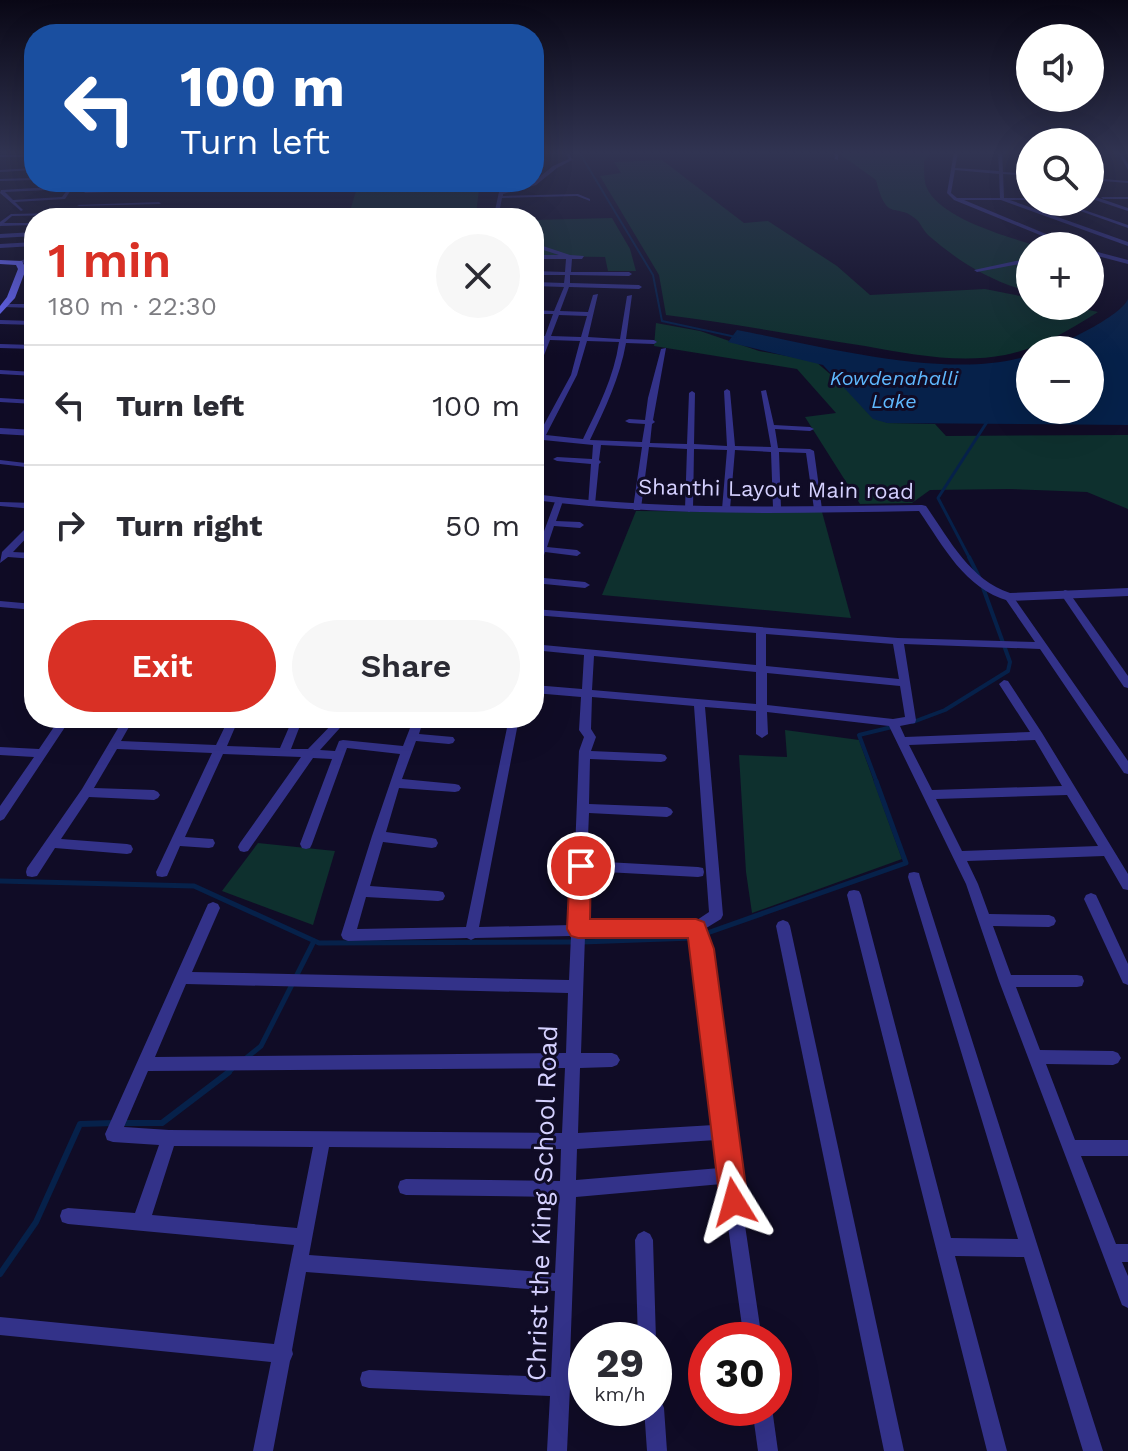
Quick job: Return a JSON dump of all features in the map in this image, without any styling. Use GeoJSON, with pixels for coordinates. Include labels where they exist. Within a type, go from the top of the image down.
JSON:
{"type":"FeatureCollection","features":[{"type":"Feature","properties":{"kind":"main road"},"geometry":{"type":"LineString","coordinates":[[0,262],[20,266],[16,288],[3,308]]}},
{"type":"Feature","properties":{"kind":"street"},"geometry":{"type":"LineString","coordinates":[[1007,220],[1037,232]]}},
{"type":"Feature","properties":{"kind":"street"},"geometry":{"type":"LineString","coordinates":[[1058,220],[1118,242]]}},
{"type":"Feature","properties":{"kind":"street"},"geometry":{"type":"LineString","coordinates":[[1107,220],[1128,227]]}},
{"type":"Feature","properties":{"kind":"street"},"geometry":{"type":"LineString","coordinates":[[0,224],[24,224]]}},
{"type":"Feature","properties":{"kind":"street"},"geometry":{"type":"LineString","coordinates":[[0,236],[24,235]]}},
{"type":"Feature","properties":{"kind":"street"},"geometry":{"type":"LineString","coordinates":[[1104,246],[1128,242]]}},
{"type":"Feature","properties":{"kind":"street"},"geometry":{"type":"LineString","coordinates":[[0,246],[24,245]]}},
{"type":"Feature","properties":{"kind":"street"},"geometry":{"type":"LineString","coordinates":[[544,248],[569,257]]}},
{"type":"Feature","properties":{"kind":"street"},"geometry":{"type":"LineString","coordinates":[[1104,254],[1128,262]]}},
{"type":"Feature","properties":{"kind":"street"},"geometry":{"type":"LineString","coordinates":[[544,257],[582,257]]}},
{"type":"Feature","properties":{"kind":"street"},"geometry":{"type":"LineString","coordinates":[[544,348],[567,285],[569,257]]}},
{"type":"Feature","properties":{"kind":"street"},"geometry":{"type":"LineString","coordinates":[[977,270],[1016,263]]}},
{"type":"Feature","properties":{"kind":"street"},"geometry":{"type":"LineString","coordinates":[[20,266],[24,264]]}},
{"type":"Feature","properties":{"kind":"street"},"geometry":{"type":"LineString","coordinates":[[20,266],[24,267]]}},
{"type":"Feature","properties":{"kind":"street"},"geometry":{"type":"LineString","coordinates":[[544,273],[629,274]]}},
{"type":"Feature","properties":{"kind":"street"},"geometry":{"type":"LineString","coordinates":[[544,284],[639,287]]}},
{"type":"Feature","properties":{"kind":"street"},"geometry":{"type":"LineString","coordinates":[[544,431],[574,375],[596,295]]}},
{"type":"Feature","properties":{"kind":"street"},"geometry":{"type":"LineString","coordinates":[[586,441],[605,401],[620,358],[620,340],[630,296]]}},
{"type":"Feature","properties":{"kind":"street"},"geometry":{"type":"LineString","coordinates":[[3,308],[24,307]]}},
{"type":"Feature","properties":{"kind":"street"},"geometry":{"type":"LineString","coordinates":[[544,312],[591,314]]}},
{"type":"Feature","properties":{"kind":"street"},"geometry":{"type":"LineString","coordinates":[[0,322],[24,323]]}},
{"type":"Feature","properties":{"kind":"street"},"geometry":{"type":"LineString","coordinates":[[544,338],[654,342]]}},
{"type":"Feature","properties":{"kind":"street"},"geometry":{"type":"LineString","coordinates":[[0,346],[24,347]]}},
{"type":"Feature","properties":{"kind":"street"},"geometry":{"type":"LineString","coordinates":[[637,508],[652,398],[664,349]]}},
{"type":"Feature","properties":{"kind":"street"},"geometry":{"type":"LineString","coordinates":[[0,372],[24,373]]}},
{"type":"Feature","properties":{"kind":"street"},"geometry":{"type":"LineString","coordinates":[[726,509],[731,448],[727,391]]}},
{"type":"Feature","properties":{"kind":"street"},"geometry":{"type":"LineString","coordinates":[[764,391],[775,450],[777,508]]}},
{"type":"Feature","properties":{"kind":"street"},"geometry":{"type":"LineString","coordinates":[[689,509],[692,393]]}},
{"type":"Feature","properties":{"kind":"street"},"geometry":{"type":"LineString","coordinates":[[0,400],[24,401]]}},
{"type":"Feature","properties":{"kind":"street"},"geometry":{"type":"LineString","coordinates":[[629,421],[651,422]]}},
{"type":"Feature","properties":{"kind":"street"},"geometry":{"type":"LineString","coordinates":[[772,427],[810,429]]}},
{"type":"Feature","properties":{"kind":"street"},"geometry":{"type":"LineString","coordinates":[[0,431],[24,432]]}},
{"type":"Feature","properties":{"kind":"street"},"geometry":{"type":"LineString","coordinates":[[544,437],[597,443],[810,451],[818,509]]}},
{"type":"Feature","properties":{"kind":"street"},"geometry":{"type":"LineString","coordinates":[[591,504],[597,443]]}},
{"type":"Feature","properties":{"kind":"street"},"geometry":{"type":"LineString","coordinates":[[557,459],[597,462]]}},
{"type":"Feature","properties":{"kind":"street"},"geometry":{"type":"LineString","coordinates":[[0,462],[24,465]]}},
{"type":"Feature","properties":{"kind":"street","name":"Shanthi Layout Main road"},"geometry":{"type":"LineString","coordinates":[[544,499],[637,508],[922,508],[973,577],[993,594],[1009,597],[1128,770]]}},
{"type":"Feature","properties":{"kind":"street"},"geometry":{"type":"LineString","coordinates":[[544,543],[559,501]]}},
{"type":"Feature","properties":{"kind":"street"},"geometry":{"type":"LineString","coordinates":[[0,504],[24,505]]}},
{"type":"Feature","properties":{"kind":"street"},"geometry":{"type":"LineString","coordinates":[[551,523],[580,525]]}},
{"type":"Feature","properties":{"kind":"street"},"geometry":{"type":"LineString","coordinates":[[2,556],[24,535]]}},
{"type":"Feature","properties":{"kind":"street"},"geometry":{"type":"LineString","coordinates":[[544,549],[577,553]]}},
{"type":"Feature","properties":{"kind":"street"},"geometry":{"type":"LineString","coordinates":[[2,556],[24,556]]}},
{"type":"Feature","properties":{"kind":"street"},"geometry":{"type":"LineString","coordinates":[[544,581],[585,585]]}},
{"type":"Feature","properties":{"kind":"street"},"geometry":{"type":"LineString","coordinates":[[1009,597],[1128,592]]}},
{"type":"Feature","properties":{"kind":"street"},"geometry":{"type":"LineString","coordinates":[[1065,593],[1128,684]]}},
{"type":"Feature","properties":{"kind":"street"},"geometry":{"type":"LineString","coordinates":[[0,604],[24,606]]}},
{"type":"Feature","properties":{"kind":"street"},"geometry":{"type":"LineString","coordinates":[[544,613],[898,641],[1044,646]]}},
{"type":"Feature","properties":{"kind":"street"},"geometry":{"type":"LineString","coordinates":[[761,630],[762,734]]}},
{"type":"Feature","properties":{"kind":"street"},"geometry":{"type":"LineString","coordinates":[[544,690],[762,708],[893,723],[911,720],[898,641]]}},
{"type":"Feature","properties":{"kind":"street"},"geometry":{"type":"LineString","coordinates":[[544,648],[905,683]]}},
{"type":"Feature","properties":{"kind":"street"},"geometry":{"type":"LineString","coordinates":[[578,933],[585,755],[590,737],[585,730],[589,653]]}},
{"type":"Feature","properties":{"kind":"street"},"geometry":{"type":"LineString","coordinates":[[1004,684],[1128,885]]}},
{"type":"Feature","properties":{"kind":"street"},"geometry":{"type":"LineString","coordinates":[[415,728],[348,935],[578,933],[696,928],[716,915],[699,703]]}},
{"type":"Feature","properties":{"kind":"street"},"geometry":{"type":"LineString","coordinates":[[893,723],[905,741],[986,920],[1006,981],[1071,1148],[1119,1253],[1128,1299]]}},
{"type":"Feature","properties":{"kind":"street"},"geometry":{"type":"LineString","coordinates":[[0,816],[59,728]]}},
{"type":"Feature","properties":{"kind":"street"},"geometry":{"type":"LineString","coordinates":[[32,872],[86,792],[123,728]]}},
{"type":"Feature","properties":{"kind":"street"},"geometry":{"type":"LineString","coordinates":[[162,872],[229,728]]}},
{"type":"Feature","properties":{"kind":"street"},"geometry":{"type":"LineString","coordinates":[[284,753],[294,728]]}},
{"type":"Feature","properties":{"kind":"street"},"geometry":{"type":"LineString","coordinates":[[244,847],[310,754],[335,728]]}},
{"type":"Feature","properties":{"kind":"street"},"geometry":{"type":"LineString","coordinates":[[471,934],[512,728]]}},
{"type":"Feature","properties":{"kind":"street"},"geometry":{"type":"LineString","coordinates":[[905,741],[1038,736]]}},
{"type":"Feature","properties":{"kind":"street"},"geometry":{"type":"LineString","coordinates":[[306,844],[343,744],[409,744],[449,740]]}},
{"type":"Feature","properties":{"kind":"street"},"geometry":{"type":"LineString","coordinates":[[113,745],[339,755]]}},
{"type":"Feature","properties":{"kind":"street"},"geometry":{"type":"LineString","coordinates":[[0,751],[42,753]]}},
{"type":"Feature","properties":{"kind":"street"},"geometry":{"type":"LineString","coordinates":[[585,755],[661,758]]}},
{"type":"Feature","properties":{"kind":"street"},"geometry":{"type":"LineString","coordinates":[[395,783],[455,788]]}},
{"type":"Feature","properties":{"kind":"street"},"geometry":{"type":"LineString","coordinates":[[928,795],[1069,790]]}},
{"type":"Feature","properties":{"kind":"street"},"geometry":{"type":"LineString","coordinates":[[86,792],[154,795]]}},
{"type":"Feature","properties":{"kind":"street"},"geometry":{"type":"LineString","coordinates":[[583,808],[667,812]]}},
{"type":"Feature","properties":{"kind":"street"},"geometry":{"type":"LineString","coordinates":[[378,836],[432,843]]}},
{"type":"Feature","properties":{"kind":"street"},"geometry":{"type":"LineString","coordinates":[[177,841],[209,843]]}},
{"type":"Feature","properties":{"kind":"street"},"geometry":{"type":"LineString","coordinates":[[53,843],[127,849]]}},
{"type":"Feature","properties":{"kind":"street"},"geometry":{"type":"LineString","coordinates":[[957,856],[1105,851]]}},
{"type":"Feature","properties":{"kind":"street"},"geometry":{"type":"LineString","coordinates":[[581,866],[698,872]]}},
{"type":"Feature","properties":{"kind":"street"},"geometry":{"type":"LineString","coordinates":[[914,877],[1093,1451]]}},
{"type":"Feature","properties":{"kind":"street"},"geometry":{"type":"LineString","coordinates":[[361,891],[438,896]]}},
{"type":"Feature","properties":{"kind":"street"},"geometry":{"type":"LineString","coordinates":[[854,895],[997,1451]]}},
{"type":"Feature","properties":{"kind":"street"},"geometry":{"type":"LineString","coordinates":[[1091,899],[1128,979]]}},
{"type":"Feature","properties":{"kind":"street"},"geometry":{"type":"LineString","coordinates":[[213,908],[113,1134],[169,1138],[571,1141],[723,1132]]}},
{"type":"Feature","properties":{"kind":"street"},"geometry":{"type":"LineString","coordinates":[[986,920],[1049,921]]}},
{"type":"Feature","properties":{"kind":"street"},"geometry":{"type":"LineString","coordinates":[[783,926],[894,1451]]}},
{"type":"Feature","properties":{"kind":"street"},"geometry":{"type":"LineString","coordinates":[[696,928],[702,949],[723,1132],[751,1322]]}},
{"type":"Feature","properties":{"kind":"street","name":"Christ the King School Road"},"geometry":{"type":"LineString","coordinates":[[557,1451],[578,933]]}},
{"type":"Feature","properties":{"kind":"street"},"geometry":{"type":"LineString","coordinates":[[182,978],[576,987]]}},
{"type":"Feature","properties":{"kind":"street"},"geometry":{"type":"LineString","coordinates":[[1006,981],[1077,981]]}},
{"type":"Feature","properties":{"kind":"street"},"geometry":{"type":"LineString","coordinates":[[1035,1057],[1113,1058]]}},
{"type":"Feature","properties":{"kind":"street"},"geometry":{"type":"LineString","coordinates":[[146,1064],[612,1060]]}},
{"type":"Feature","properties":{"kind":"street"},"geometry":{"type":"LineString","coordinates":[[141,1221],[169,1138]]}},
{"type":"Feature","properties":{"kind":"street"},"geometry":{"type":"LineString","coordinates":[[263,1451],[323,1139]]}},
{"type":"Feature","properties":{"kind":"street"},"geometry":{"type":"LineString","coordinates":[[1071,1148],[1128,1148]]}},
{"type":"Feature","properties":{"kind":"street"},"geometry":{"type":"LineString","coordinates":[[406,1187],[569,1189],[731,1175]]}},
{"type":"Feature","properties":{"kind":"street"},"geometry":{"type":"LineString","coordinates":[[68,1216],[304,1237]]}},
{"type":"Feature","properties":{"kind":"street"},"geometry":{"type":"LineString","coordinates":[[644,1240],[646,1322]]}},
{"type":"Feature","properties":{"kind":"street"},"geometry":{"type":"LineString","coordinates":[[946,1247],[1029,1248]]}},
{"type":"Feature","properties":{"kind":"street"},"geometry":{"type":"LineString","coordinates":[[300,1263],[565,1283]]}},
{"type":"Feature","properties":{"kind":"street"},"geometry":{"type":"LineString","coordinates":[[0,1326],[284,1354]]}},
{"type":"Feature","properties":{"kind":"street"},"geometry":{"type":"LineString","coordinates":[[369,1379],[561,1387]]}},
{"type":"Feature","properties":{"kind":"street"},"geometry":{"type":"LineString","coordinates":[[655,1426],[657,1451]]}},
{"type":"Feature","properties":{"kind":"street"},"geometry":{"type":"LineString","coordinates":[[765,1426],[768,1451]]}},
{"type":"Feature","properties":{"kind":"green space"},"geometry":{"type":"Polygon","coordinates":[[[544,220],[613,220],[630,249],[636,271],[608,271],[605,257],[544,256],[544,220]]]}},
{"type":"Feature","properties":{"kind":"green space"},"geometry":{"type":"Polygon","coordinates":[[[626,220],[768,221],[837,266],[870,295],[985,289],[1016,295],[1016,320],[1085,320],[1057,336],[1016,336],[1016,352],[970,359],[917,355],[666,315],[659,275],[626,220]]]}},
{"type":"Feature","properties":{"kind":"green space"},"geometry":{"type":"Polygon","coordinates":[[[915,220],[964,220],[1016,239],[1016,288],[976,270],[928,235],[915,220]]]}},
{"type":"Feature","properties":{"kind":"green space"},"geometry":{"type":"Polygon","coordinates":[[[656,323],[700,331],[759,351],[815,361],[887,423],[935,424],[946,436],[1128,435],[1128,509],[1087,492],[1009,489],[930,490],[912,503],[860,504],[805,417],[836,413],[797,369],[654,346],[656,323]]]}},
{"type":"Feature","properties":{"kind":"green space"},"geometry":{"type":"Polygon","coordinates":[[[636,511],[822,512],[851,618],[602,595],[636,511]]]}},
{"type":"Feature","properties":{"kind":"green space"},"geometry":{"type":"Polygon","coordinates":[[[785,730],[859,740],[902,859],[752,913],[746,872],[739,755],[787,757],[785,730]]]}},
{"type":"Feature","properties":{"kind":"green space"},"geometry":{"type":"Polygon","coordinates":[[[258,843],[335,851],[313,925],[222,891],[258,843]]]}},
{"type":"Feature","properties":{"kind":"water","name":"Kowdenahalli Lake"},"geometry":{"type":"Polygon","coordinates":[[[1128,299],[1128,425],[887,423],[873,419],[823,365],[728,342],[737,330],[845,352],[925,363],[963,365],[1016,358],[1016,424],[1104,424],[1104,336],[1076,336],[1104,321],[1128,299]]]}},
{"type":"Feature","properties":{"kind":"waterway"},"geometry":{"type":"LineString","coordinates":[[620,220],[653,275],[662,321],[736,337]]}},
{"type":"Feature","properties":{"kind":"waterway"},"geometry":{"type":"LineString","coordinates":[[970,559],[938,498],[987,422]]}},
{"type":"Feature","properties":{"kind":"waterway"},"geometry":{"type":"LineString","coordinates":[[970,559],[979,577]]}},
{"type":"Feature","properties":{"kind":"waterway"},"geometry":{"type":"LineString","coordinates":[[913,722],[945,710],[1008,671],[1010,662],[982,585]]}},
{"type":"Feature","properties":{"kind":"waterway"},"geometry":{"type":"LineString","coordinates":[[877,783],[859,735],[892,727]]}},
{"type":"Feature","properties":{"kind":"waterway"},"geometry":{"type":"LineString","coordinates":[[582,942],[693,938],[906,863],[876,781]]}},
{"type":"Feature","properties":{"kind":"waterway"},"geometry":{"type":"LineString","coordinates":[[0,881],[194,886],[319,943],[573,942]]}},
{"type":"Feature","properties":{"kind":"waterway"},"geometry":{"type":"LineString","coordinates":[[245,1059],[261,1046],[314,941]]}},
{"type":"Feature","properties":{"kind":"waterway"},"geometry":{"type":"LineString","coordinates":[[226,1074],[232,1069]]}},
{"type":"Feature","properties":{"kind":"waterway"},"geometry":{"type":"LineString","coordinates":[[123,1123],[162,1123],[229,1072]]}},
{"type":"Feature","properties":{"kind":"waterway"},"geometry":{"type":"LineString","coordinates":[[0,1274],[36,1222],[80,1124],[114,1123]]}},
{"type":"Feature","properties":{"kind":"route"},"geometry":{"type":"LineString","coordinates":[[581,866],[578,929],[696,928],[702,949],[734,1202]]}}]}
